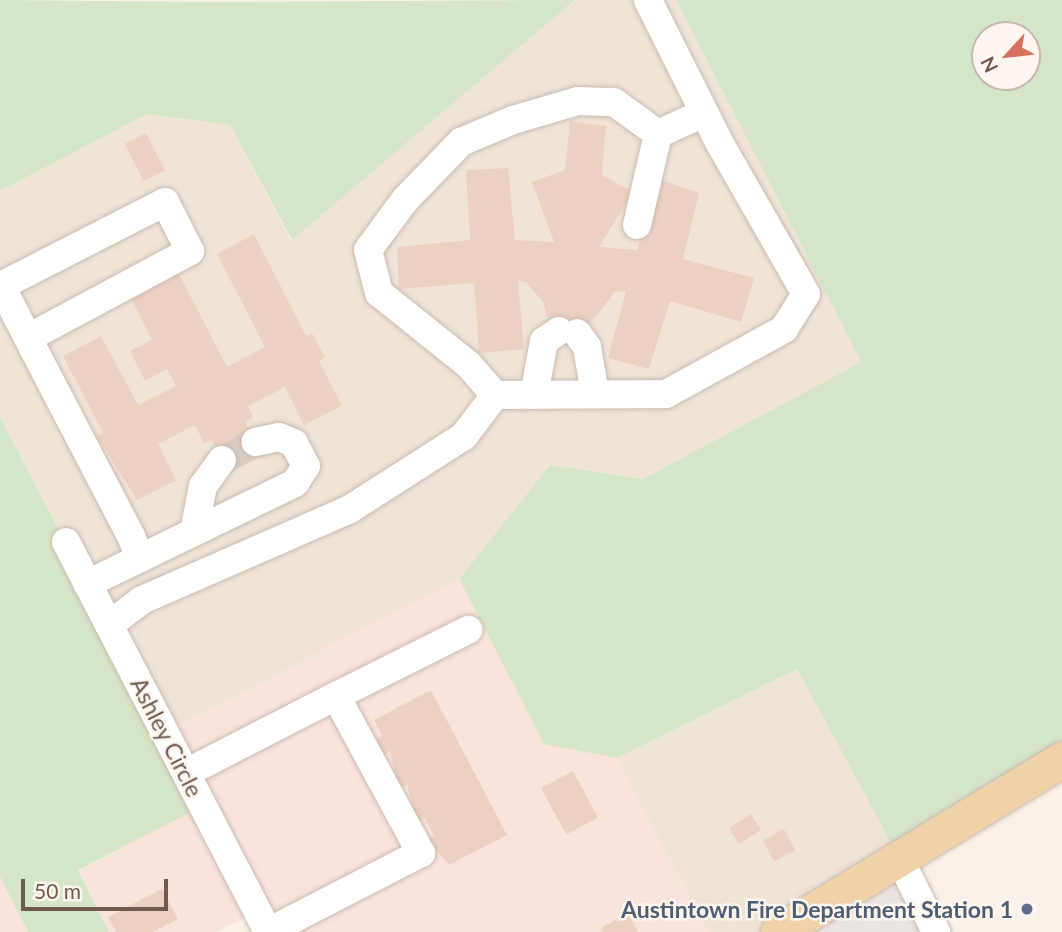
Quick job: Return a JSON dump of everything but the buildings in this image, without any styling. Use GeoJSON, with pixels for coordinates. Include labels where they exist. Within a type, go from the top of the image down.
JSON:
{"type":"FeatureCollection","features":[{"type":"Feature","properties":{"kind":"main road"},"geometry":{"type":"LineString","coordinates":[[778,932],[1062,759]]}},
{"type":"Feature","properties":{"kind":"street"},"geometry":{"type":"LineString","coordinates":[[648,0],[704,113],[806,293],[784,329],[667,394],[495,395],[469,365],[379,293],[368,250],[404,200],[460,142],[513,120],[578,101],[614,102],[658,134]]}},
{"type":"Feature","properties":{"kind":"street"},"geometry":{"type":"LineString","coordinates":[[658,134],[704,113]]}},
{"type":"Feature","properties":{"kind":"street"},"geometry":{"type":"LineString","coordinates":[[636,225],[658,134]]}},
{"type":"Feature","properties":{"kind":"street"},"geometry":{"type":"LineString","coordinates":[[28,338],[190,251],[165,202],[1,286],[140,558]]}},
{"type":"Feature","properties":{"kind":"street"},"geometry":{"type":"LineString","coordinates":[[534,395],[544,341],[568,332],[587,347],[596,394]]}},
{"type":"Feature","properties":{"kind":"street"},"geometry":{"type":"LineString","coordinates":[[109,625],[142,600],[350,509],[464,436],[495,395]]}},
{"type":"Feature","properties":{"kind":"street"},"geometry":{"type":"LineString","coordinates":[[87,584],[295,483],[306,466],[294,443],[279,437],[256,442]]}},
{"type":"Feature","properties":{"kind":"street"},"geometry":{"type":"LineString","coordinates":[[194,532],[203,485],[222,460]]}},
{"type":"Feature","properties":{"kind":"street","name":"Ashley Circle"},"geometry":{"type":"LineString","coordinates":[[66,542],[268,932]]}},
{"type":"Feature","properties":{"kind":"street"},"geometry":{"type":"LineString","coordinates":[[186,773],[468,631]]}},
{"type":"Feature","properties":{"kind":"street"},"geometry":{"type":"LineString","coordinates":[[268,932],[421,853],[337,696]]}},
{"type":"Feature","properties":{"kind":"street"},"geometry":{"type":"LineString","coordinates":[[899,858],[936,932]]}},
{"type":"Feature","properties":{"kind":"shaded area"},"geometry":{"type":"Polygon","coordinates":[[[575,0],[676,0],[861,362],[643,479],[550,465],[459,579],[166,733],[0,417],[0,191],[147,114],[230,125],[291,240],[575,0]]]}},
{"type":"Feature","properties":{"kind":"shaded area"},"geometry":{"type":"Polygon","coordinates":[[[459,579],[544,743],[617,758],[707,932],[268,932],[257,911],[217,932],[109,932],[78,870],[203,806],[166,733],[459,579]]]}},
{"type":"Feature","properties":{"kind":"shaded area"},"geometry":{"type":"Polygon","coordinates":[[[797,669],[899,858],[778,932],[707,932],[617,758],[797,669]]]}},
{"type":"Feature","properties":{"kind":"shaded area"},"geometry":{"type":"Polygon","coordinates":[[[899,858],[936,932],[778,932],[899,858]]]}},
{"type":"Feature","properties":{"kind":"shaded area"},"geometry":{"type":"Polygon","coordinates":[[[0,877],[28,932],[0,932],[0,877]]]}},
{"type":"Feature","properties":{"kind":"green space"},"geometry":{"type":"Polygon","coordinates":[[[0,0],[575,0],[292,240],[230,125],[147,114],[0,191],[0,0]]]}},
{"type":"Feature","properties":{"kind":"green space"},"geometry":{"type":"Polygon","coordinates":[[[676,0],[1062,0],[1062,759],[899,858],[797,669],[617,758],[544,744],[459,579],[550,465],[643,479],[861,362],[676,0]]]}},
{"type":"Feature","properties":{"kind":"green space"},"geometry":{"type":"Polygon","coordinates":[[[0,417],[203,806],[78,870],[109,932],[28,932],[0,877],[0,417]]]}},
{"type":"Feature","properties":{"kind":"tunnel"},"geometry":{"type":"LineString","coordinates":[[222,460],[256,442]]}},
{"type":"Feature","properties":{"kind":"place","name":"Austintown Fire Department Station 1"},"geometry":{"type":"Point","coordinates":[1027,909]}}]}
